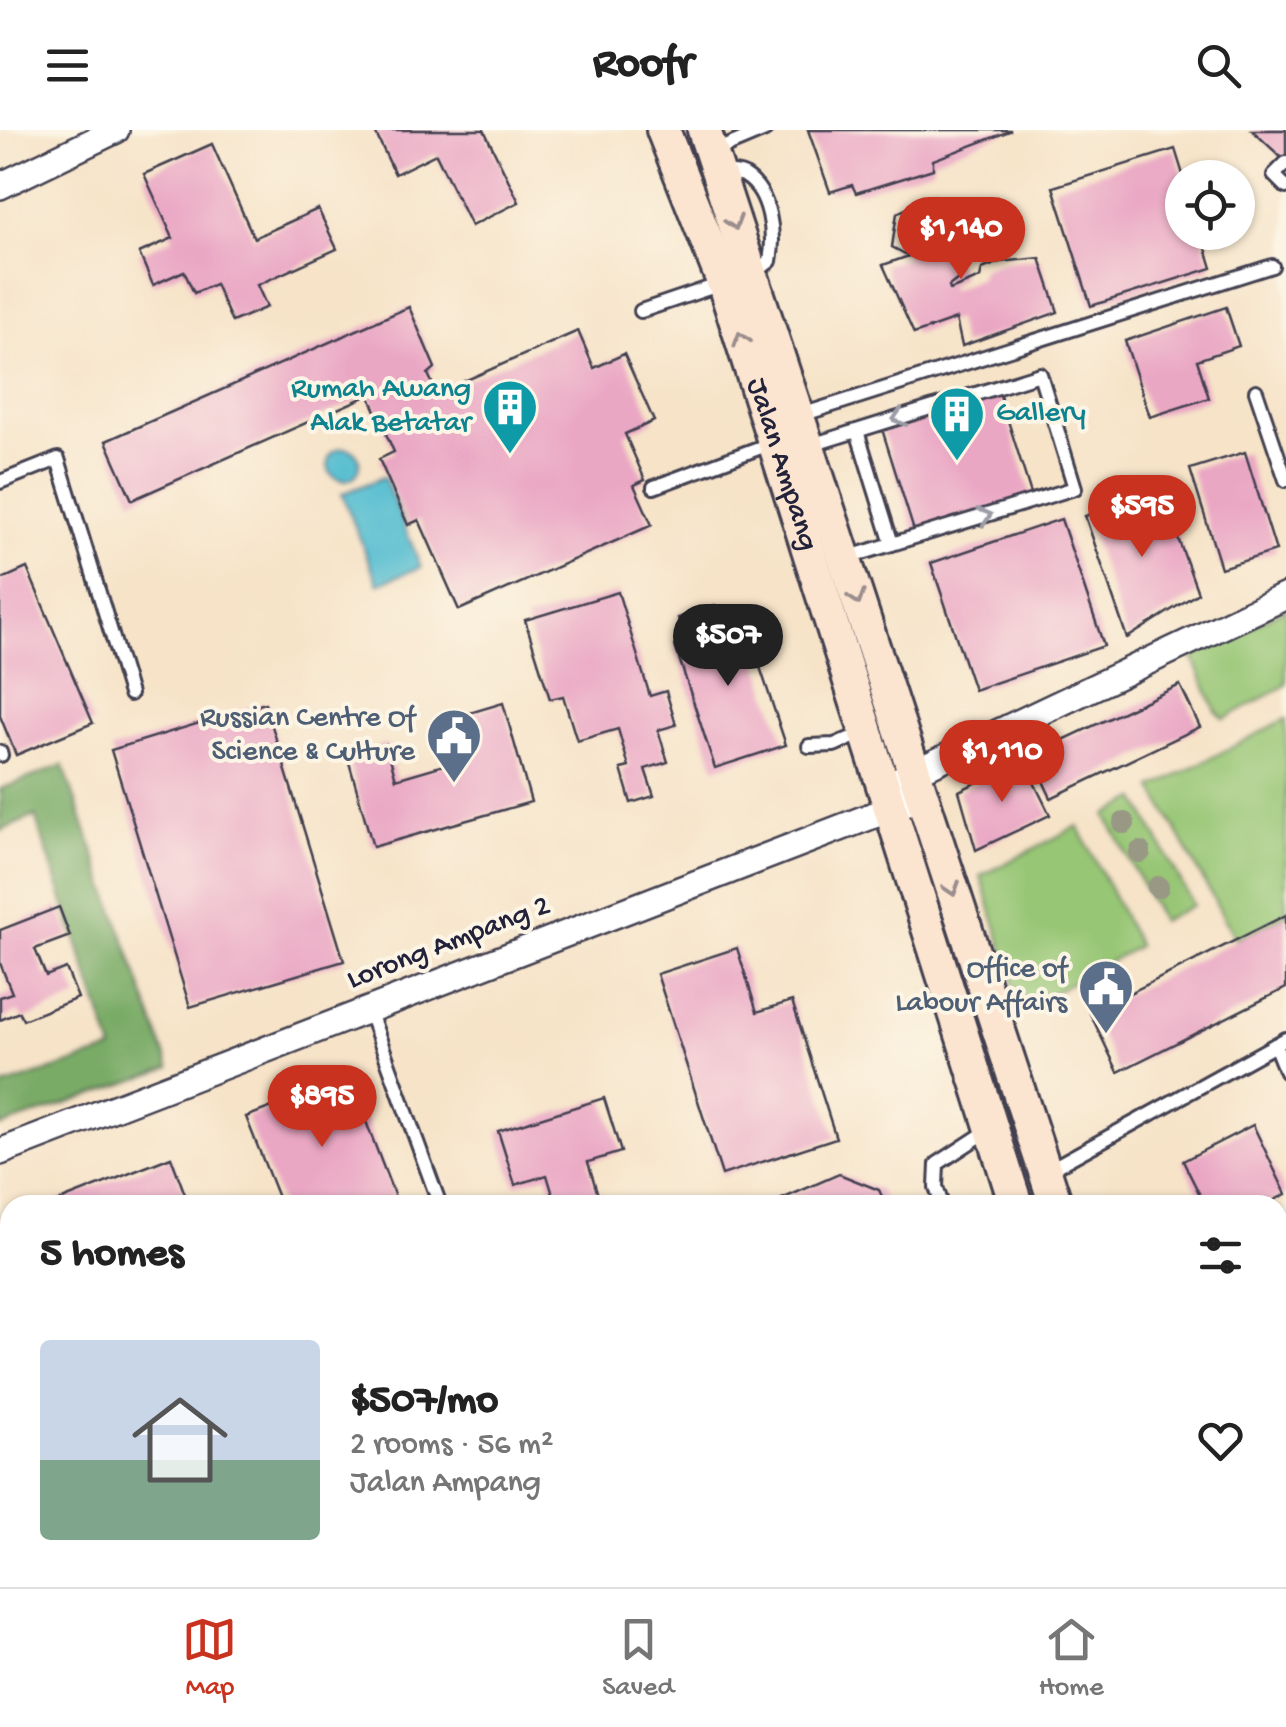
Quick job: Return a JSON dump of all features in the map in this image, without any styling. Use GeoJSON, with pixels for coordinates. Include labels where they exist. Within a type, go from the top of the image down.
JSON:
{"type":"FeatureCollection","features":[{"type":"Feature","properties":{"kind":"main road","name":"Jalan Ampang"},"geometry":{"type":"LineString","coordinates":[[663,130],[738,279],[802,431],[844,559],[1013,1195]]}},
{"type":"Feature","properties":{"kind":"main road","name":"Jalan Ampang"},"geometry":{"type":"LineString","coordinates":[[711,152],[774,442],[867,732],[903,791],[1053,1195]]}},
{"type":"Feature","properties":{"kind":"street"},"geometry":{"type":"LineString","coordinates":[[0,186],[116,130]]}},
{"type":"Feature","properties":{"kind":"street","name":"Lorong Ampang 2"},"geometry":{"type":"LineString","coordinates":[[0,1152],[368,1010],[903,791],[1286,596]]}},
{"type":"Feature","properties":{"kind":"lane"},"geometry":{"type":"LineString","coordinates":[[711,152],[765,130]]}},
{"type":"Feature","properties":{"kind":"lane"},"geometry":{"type":"LineString","coordinates":[[1286,163],[1274,175],[1286,187]]}},
{"type":"Feature","properties":{"kind":"lane"},"geometry":{"type":"LineString","coordinates":[[802,431],[1272,266]]}},
{"type":"Feature","properties":{"kind":"lane"},"geometry":{"type":"LineString","coordinates":[[641,311],[738,279]]}},
{"type":"Feature","properties":{"kind":"lane"},"geometry":{"type":"LineString","coordinates":[[802,431],[857,431],[1040,374],[1074,488],[844,559]]}},
{"type":"Feature","properties":{"kind":"lane"},"geometry":{"type":"LineString","coordinates":[[1256,391],[1286,480]]}},
{"type":"Feature","properties":{"kind":"lane"},"geometry":{"type":"LineString","coordinates":[[857,431],[892,544]]}},
{"type":"Feature","properties":{"kind":"lane"},"geometry":{"type":"LineString","coordinates":[[654,488],[774,442]]}},
{"type":"Feature","properties":{"kind":"lane"},"geometry":{"type":"LineString","coordinates":[[0,482],[58,459],[130,694]]}},
{"type":"Feature","properties":{"kind":"lane"},"geometry":{"type":"LineString","coordinates":[[809,746],[834,744],[867,732]]}},
{"type":"Feature","properties":{"kind":"lane"},"geometry":{"type":"LineString","coordinates":[[368,1010],[436,1195]]}},
{"type":"Feature","properties":{"kind":"lane"},"geometry":{"type":"LineString","coordinates":[[1045,1172],[1281,1042],[1286,1072]]}},
{"type":"Feature","properties":{"kind":"lane"},"geometry":{"type":"LineString","coordinates":[[939,1195],[938,1164],[994,1127]]}},
{"type":"Feature","properties":{"kind":"green space"},"geometry":{"type":"Polygon","coordinates":[[[1286,608],[1286,685],[1224,719],[1216,711],[1193,657],[1286,608]]]}},
{"type":"Feature","properties":{"kind":"green space"},"geometry":{"type":"Polygon","coordinates":[[[1286,719],[1286,915],[1236,940],[1153,788],[1286,719]]]}},
{"type":"Feature","properties":{"kind":"green space"},"geometry":{"type":"Polygon","coordinates":[[[63,765],[170,1068],[0,1127],[0,1087],[113,1050],[35,816],[0,831],[0,789],[63,765]]]}},
{"type":"Feature","properties":{"kind":"green space"},"geometry":{"type":"Polygon","coordinates":[[[1137,799],[1193,905],[1161,921],[1106,815],[1137,799]]]}},
{"type":"Feature","properties":{"kind":"green space"},"geometry":{"type":"Polygon","coordinates":[[[1078,826],[1138,946],[1021,1010],[981,876],[1078,826]]]}},
{"type":"Feature","properties":{"kind":"water"},"geometry":{"type":"Polygon","coordinates":[[[344,448],[355,453],[360,464],[355,475],[344,480],[333,475],[328,464],[333,453],[344,448]]]}},
{"type":"Feature","properties":{"kind":"water"},"geometry":{"type":"Polygon","coordinates":[[[384,477],[421,567],[378,584],[342,494],[384,477]]]}},
{"type":"Feature","properties":{"kind":"building"},"geometry":{"type":"Polygon","coordinates":[[[383,130],[484,130],[519,202],[471,226],[436,154],[395,174],[376,134],[383,130]]]}},
{"type":"Feature","properties":{"kind":"building"},"geometry":{"type":"Polygon","coordinates":[[[808,130],[1010,131],[933,160],[933,169],[856,193],[852,185],[830,192],[808,130]]]}},
{"type":"Feature","properties":{"kind":"building"},"geometry":{"type":"Polygon","coordinates":[[[1252,130],[1286,130],[1286,162],[1252,130]]]}},
{"type":"Feature","properties":{"kind":"building"},"geometry":{"type":"Polygon","coordinates":[[[212,144],[254,238],[318,209],[337,249],[257,285],[267,307],[232,322],[215,284],[194,293],[184,271],[153,285],[139,253],[173,238],[144,174],[212,144]]]}},
{"type":"Feature","properties":{"kind":"building"},"geometry":{"type":"Polygon","coordinates":[[[1175,149],[1178,160],[1165,160],[1165,250],[1206,250],[1212,268],[1091,306],[1053,187],[1175,149]]]}},
{"type":"Feature","properties":{"kind":"building"},"geometry":{"type":"Polygon","coordinates":[[[933,196],[962,276],[949,286],[950,290],[980,278],[982,269],[1000,262],[1040,258],[1058,312],[962,346],[956,319],[914,334],[883,265],[909,256],[892,247],[897,213],[933,196]]]}},
{"type":"Feature","properties":{"kind":"building","name":"Rumah Awang Alak Betatar"},"geometry":{"type":"Polygon","coordinates":[[[409,307],[435,368],[428,374],[437,393],[578,331],[594,368],[624,354],[654,421],[625,434],[645,480],[634,485],[652,525],[459,610],[419,520],[408,525],[379,459],[394,452],[369,395],[132,500],[106,441],[409,307]]]}},
{"type":"Feature","properties":{"kind":"building"},"geometry":{"type":"Polygon","coordinates":[[[1226,307],[1239,346],[1197,360],[1209,398],[1150,417],[1125,341],[1226,307]]]}},
{"type":"Feature","properties":{"kind":"building","name":"Gallery"},"geometry":{"type":"Polygon","coordinates":[[[999,392],[1032,497],[915,534],[882,429],[999,392]]]}},
{"type":"Feature","properties":{"kind":"building"},"geometry":{"type":"Polygon","coordinates":[[[1245,452],[1276,551],[1221,568],[1190,469],[1245,452]]]}},
{"type":"Feature","properties":{"kind":"building"},"geometry":{"type":"Polygon","coordinates":[[[1160,489],[1198,593],[1127,638],[1085,516],[1160,489]]]}},
{"type":"Feature","properties":{"kind":"building"},"geometry":{"type":"Polygon","coordinates":[[[1061,519],[1104,646],[974,690],[931,563],[1061,519]]]}},
{"type":"Feature","properties":{"kind":"building"},"geometry":{"type":"Polygon","coordinates":[[[27,568],[93,723],[16,755],[0,716],[0,580],[27,568]]]}},
{"type":"Feature","properties":{"kind":"building"},"geometry":{"type":"Polygon","coordinates":[[[618,592],[650,696],[666,691],[676,725],[658,730],[668,762],[645,769],[654,796],[631,803],[621,769],[629,767],[618,729],[577,741],[563,696],[550,699],[525,620],[618,592]]]}},
{"type":"Feature","properties":{"kind":"building"},"geometry":{"type":"Polygon","coordinates":[[[715,606],[723,629],[745,622],[786,745],[715,768],[675,646],[686,642],[678,618],[715,606]]]}},
{"type":"Feature","properties":{"kind":"building"},"geometry":{"type":"Polygon","coordinates":[[[1180,685],[1200,727],[1051,798],[1031,755],[1180,685]]]}},
{"type":"Feature","properties":{"kind":"building"},"geometry":{"type":"Polygon","coordinates":[[[265,703],[344,961],[190,1007],[111,750],[265,703]]]}},
{"type":"Feature","properties":{"kind":"building"},"geometry":{"type":"Polygon","coordinates":[[[503,703],[531,802],[373,847],[347,755],[386,744],[396,779],[461,760],[449,719],[503,703]]]}},
{"type":"Feature","properties":{"kind":"building"},"geometry":{"type":"Polygon","coordinates":[[[1023,760],[1050,815],[976,850],[959,791],[1023,760]]]}},
{"type":"Feature","properties":{"kind":"building"},"geometry":{"type":"Polygon","coordinates":[[[59,907],[70,936],[35,949],[46,976],[66,968],[78,998],[23,1020],[19,1012],[0,1020],[0,997],[12,993],[0,963],[0,930],[59,907]]]}},
{"type":"Feature","properties":{"kind":"building"},"geometry":{"type":"Polygon","coordinates":[[[1286,915],[1286,988],[1118,1072],[1090,1013],[1286,915]]]}},
{"type":"Feature","properties":{"kind":"building"},"geometry":{"type":"Polygon","coordinates":[[[737,948],[757,1012],[792,1001],[836,1138],[722,1175],[657,974],[737,948]]]}},
{"type":"Feature","properties":{"kind":"building"},"geometry":{"type":"Polygon","coordinates":[[[349,1077],[394,1195],[277,1195],[246,1117],[349,1077]]]}},
{"type":"Feature","properties":{"kind":"building"},"geometry":{"type":"Polygon","coordinates":[[[604,1098],[621,1152],[588,1162],[598,1195],[553,1195],[547,1175],[515,1185],[498,1131],[604,1098]]]}},
{"type":"Feature","properties":{"kind":"building"},"geometry":{"type":"Polygon","coordinates":[[[1253,1125],[1286,1194],[1200,1195],[1183,1161],[1253,1125]]]}},
{"type":"Feature","properties":{"kind":"building"},"geometry":{"type":"Polygon","coordinates":[[[171,1157],[185,1195],[75,1195],[171,1157]]]}},
{"type":"Feature","properties":{"kind":"building"},"geometry":{"type":"Polygon","coordinates":[[[839,1174],[879,1190],[881,1195],[791,1195],[839,1174]]]}},
{"type":"Feature","properties":{"kind":"place","name":"Rumah Awang Alak Betatar"},"geometry":{"type":"Point","coordinates":[510,456]}},
{"type":"Feature","properties":{"kind":"place","name":"Gallery"},"geometry":{"type":"Point","coordinates":[957,463]}},
{"type":"Feature","properties":{"kind":"place","name":"Russian Centre Of Science & Culture"},"geometry":{"type":"Point","coordinates":[454,785]}},
{"type":"Feature","properties":{"kind":"place","name":"Office of Labour Affairs"},"geometry":{"type":"Point","coordinates":[1106,1036]}}]}
